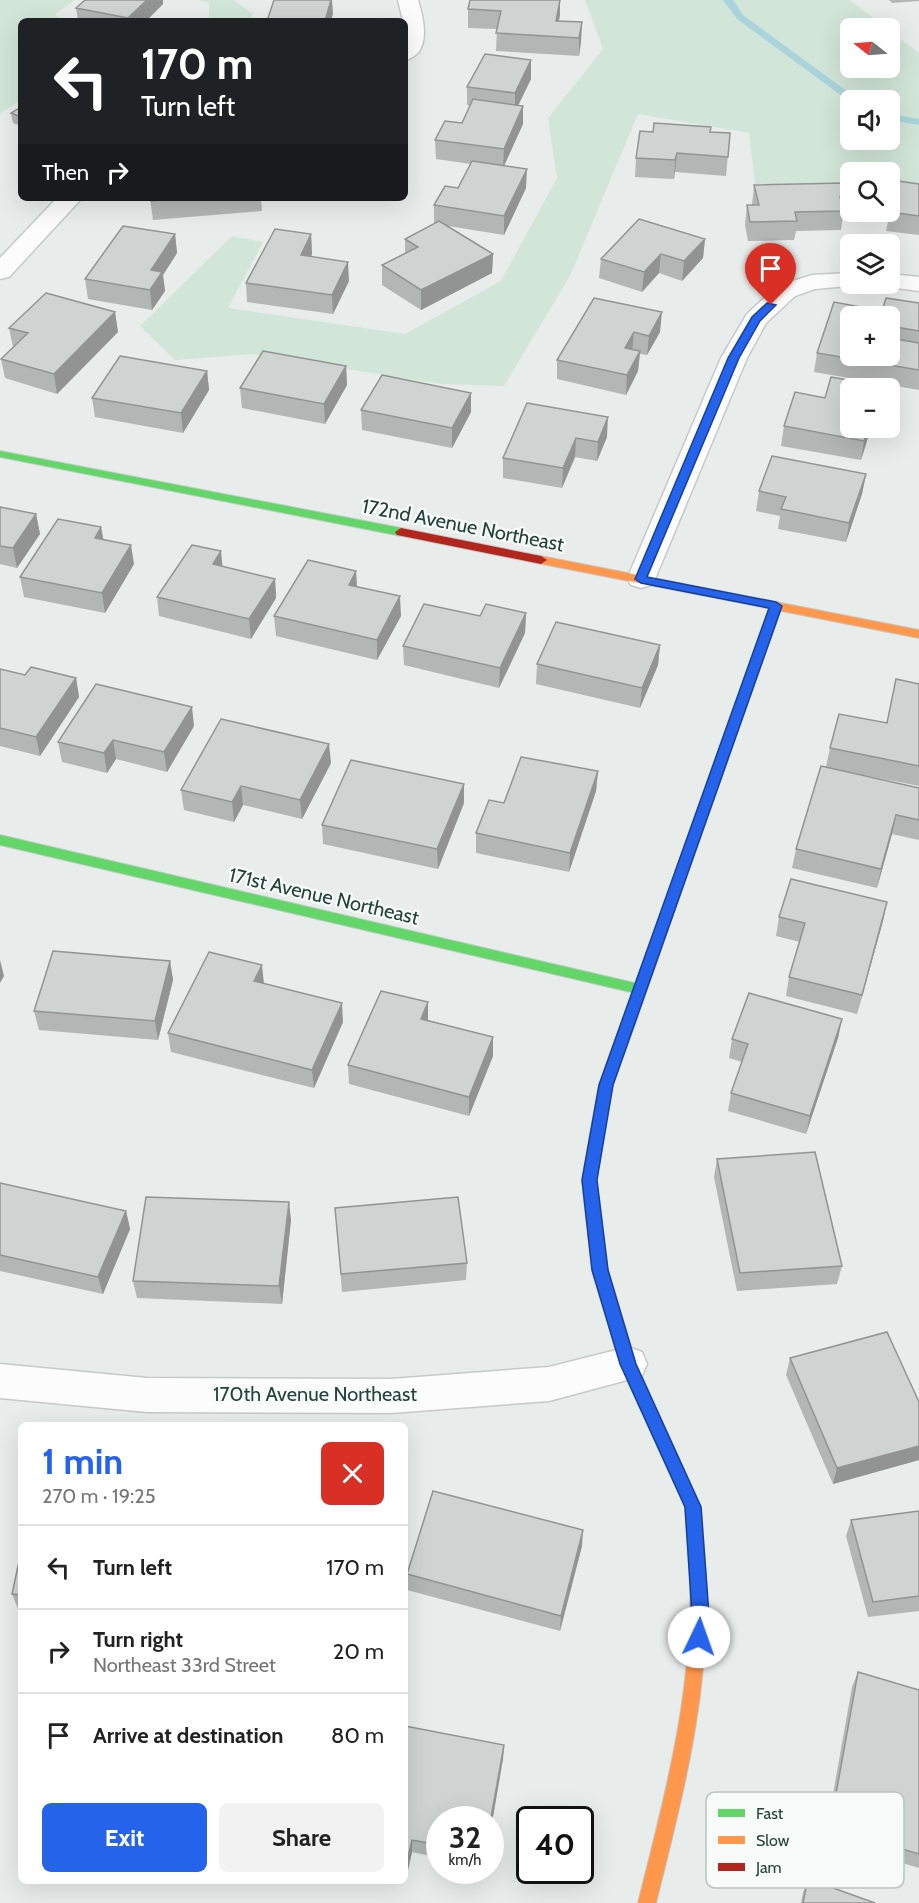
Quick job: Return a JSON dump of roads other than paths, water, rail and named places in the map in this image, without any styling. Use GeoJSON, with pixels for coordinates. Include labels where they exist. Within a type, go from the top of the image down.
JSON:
{"type":"FeatureCollection","features":[{"type":"Feature","properties":{"kind":"street"},"geometry":{"type":"LineString","coordinates":[[408,0],[415,27],[408,51]]}},
{"type":"Feature","properties":{"kind":"street"},"geometry":{"type":"LineString","coordinates":[[0,272],[67,201]]}},
{"type":"Feature","properties":{"kind":"street"},"geometry":{"type":"LineString","coordinates":[[641,579],[734,358],[756,320],[786,291],[812,282],[840,281]]}},
{"type":"Feature","properties":{"kind":"street"},"geometry":{"type":"LineString","coordinates":[[900,282],[919,284]]}},
{"type":"Feature","properties":{"kind":"street","name":"172nd Avenue Northeast"},"geometry":{"type":"LineString","coordinates":[[0,454],[919,634]]}},
{"type":"Feature","properties":{"kind":"street"},"geometry":{"type":"LineString","coordinates":[[647,1903],[690,1727],[701,1615],[693,1507],[628,1364],[600,1270],[589,1180],[606,1085],[776,606]]}},
{"type":"Feature","properties":{"kind":"street","name":"171st Avenue Northeast"},"geometry":{"type":"LineString","coordinates":[[0,840],[639,989]]}},
{"type":"Feature","properties":{"kind":"street","name":"170th Avenue Northeast"},"geometry":{"type":"LineString","coordinates":[[0,1381],[147,1395],[391,1396],[549,1384],[628,1364]]}},
{"type":"Feature","properties":{"kind":"waterway"},"geometry":{"type":"LineString","coordinates":[[728,0],[740,17],[840,90]]}},
{"type":"Feature","properties":{"kind":"waterway"},"geometry":{"type":"LineString","coordinates":[[900,119],[919,122]]}}]}
